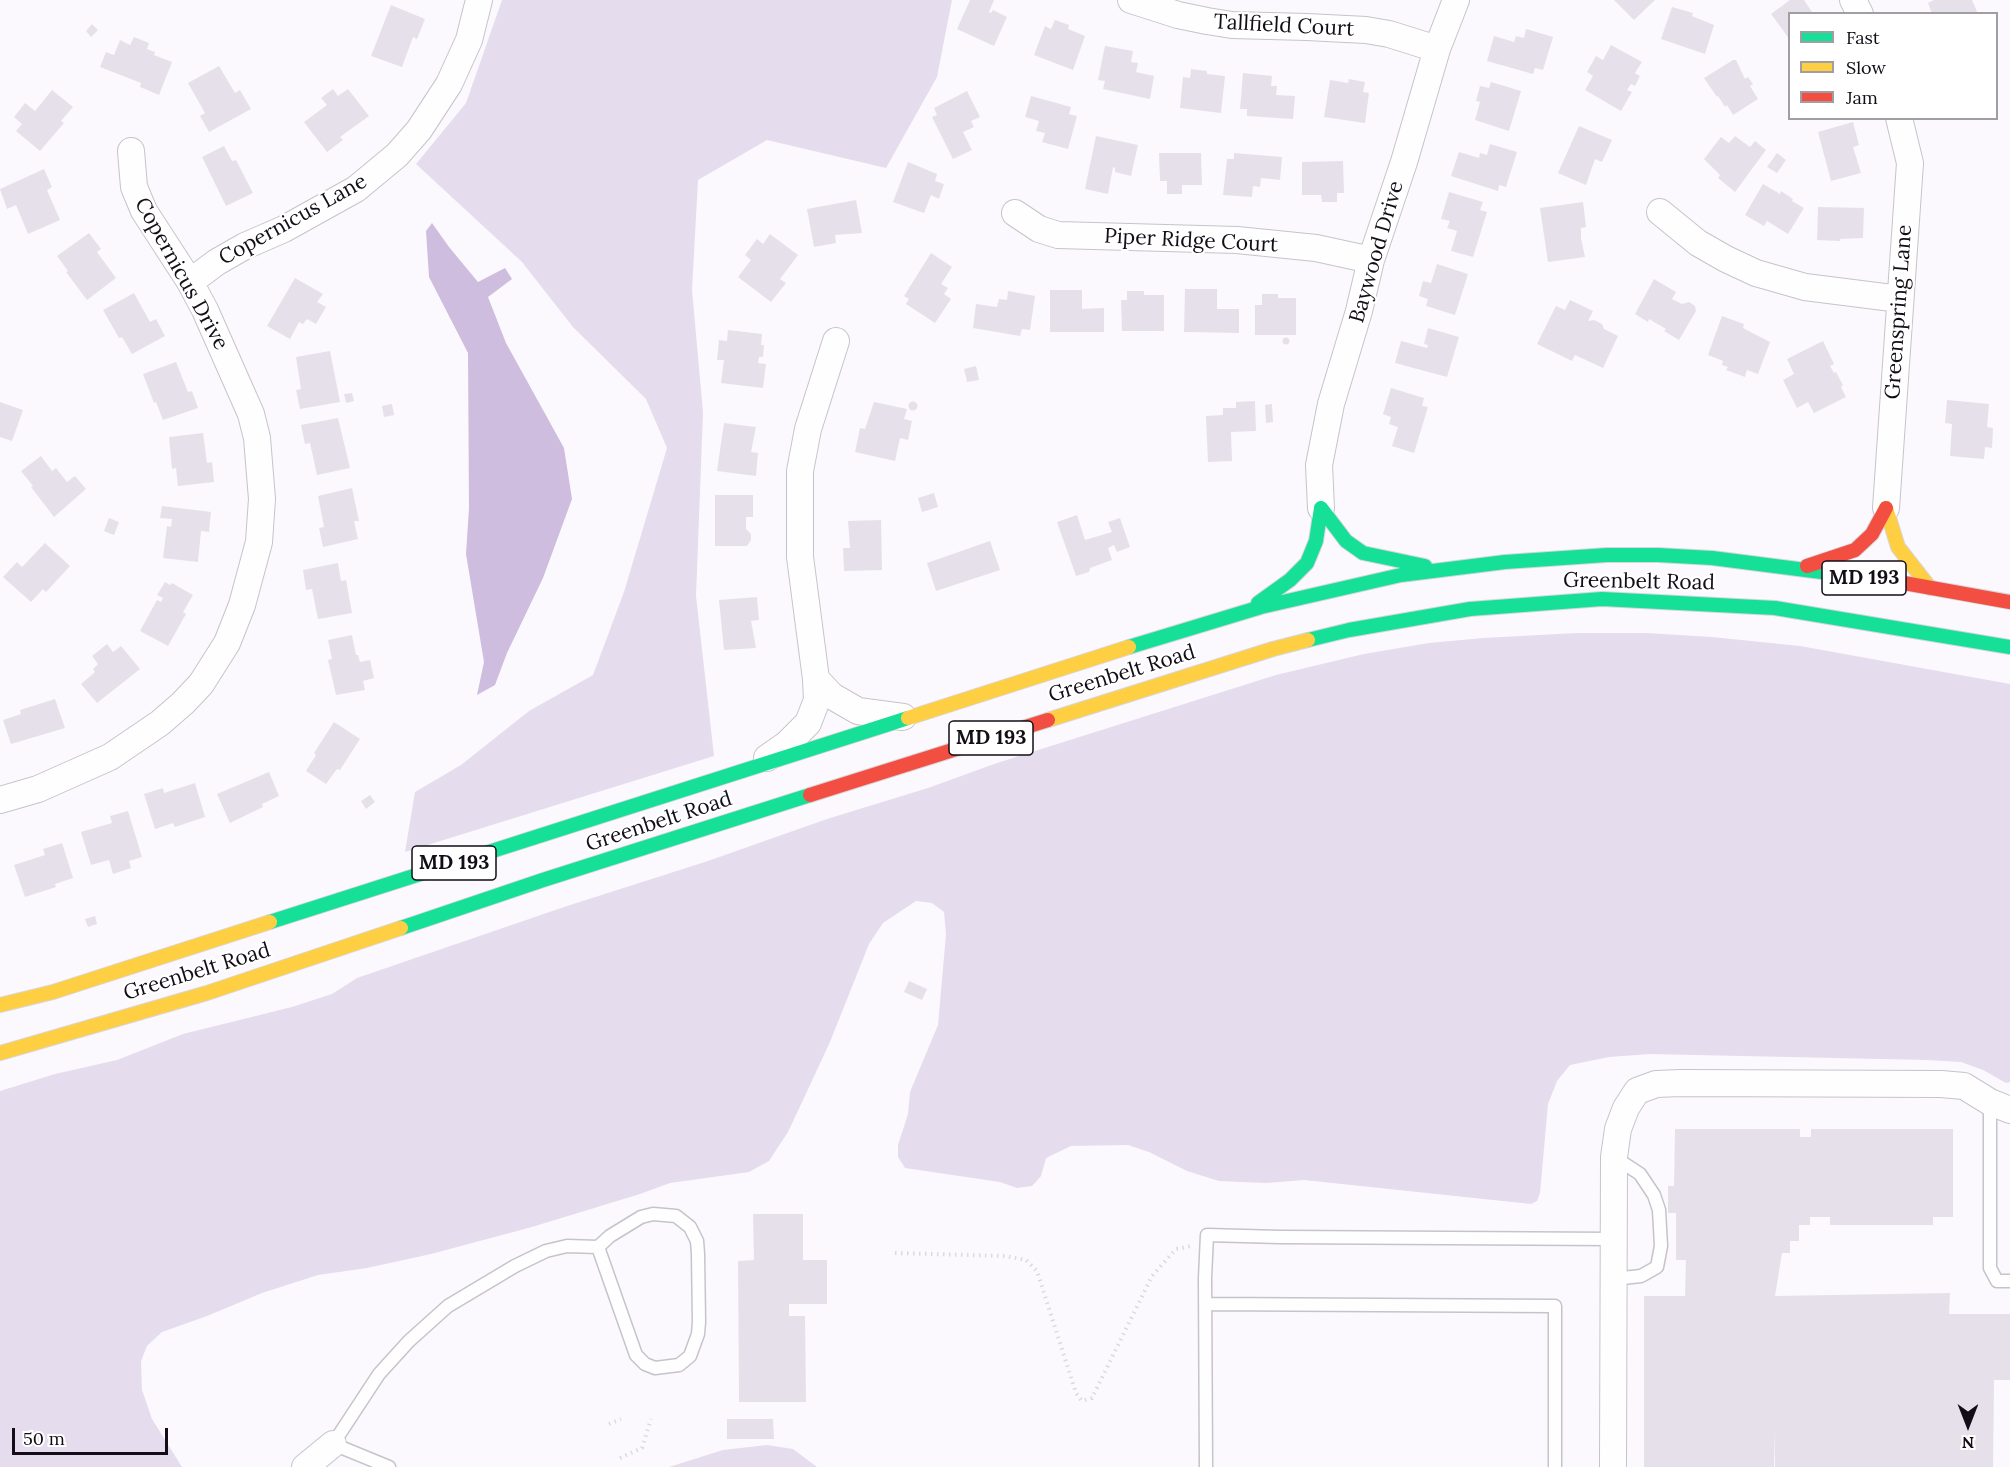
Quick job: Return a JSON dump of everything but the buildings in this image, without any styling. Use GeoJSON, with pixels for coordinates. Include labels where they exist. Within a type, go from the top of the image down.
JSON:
{"type":"FeatureCollection","features":[{"type":"Feature","properties":{"kind":"main road"},"geometry":{"type":"LineString","coordinates":[[1798,568],[1855,550],[1872,534],[1886,507]]}},
{"type":"Feature","properties":{"kind":"main road"},"geometry":{"type":"LineString","coordinates":[[1886,507],[1898,547],[1930,588]]}},
{"type":"Feature","properties":{"kind":"main road"},"geometry":{"type":"LineString","coordinates":[[1321,508],[1346,542],[1363,553],[1442,570]]}},
{"type":"Feature","properties":{"kind":"main road"},"geometry":{"type":"LineString","coordinates":[[1248,610],[1290,580],[1307,563],[1317,542],[1321,508]]}},
{"type":"Feature","properties":{"kind":"main road","name":"Greenbelt Road"},"geometry":{"type":"LineString","coordinates":[[0,1005],[53,992],[906,717],[953,708],[1184,628],[1248,610],[1401,575],[1505,562],[1607,555],[1658,555],[1712,558],[1798,568],[2010,602]]}},
{"type":"Feature","properties":{"kind":"main road","name":"Greenbelt Road"},"geometry":{"type":"LineString","coordinates":[[0,1053],[207,993],[964,740],[1284,646],[1349,630],[1470,609],[1602,599],[1775,608],[2010,647]]}},
{"type":"Feature","properties":{"kind":"street","name":"Copernicus Lane"},"geometry":{"type":"LineString","coordinates":[[190,282],[217,262],[245,246],[284,229],[356,189],[397,154],[419,130],[449,84],[469,40],[479,0]]}},
{"type":"Feature","properties":{"kind":"street","name":"Tallfield Court"},"geometry":{"type":"LineString","coordinates":[[1131,0],[1178,15],[1232,25],[1366,30],[1389,33],[1437,50]]}},
{"type":"Feature","properties":{"kind":"street","name":"Baywood Drive"},"geometry":{"type":"LineString","coordinates":[[1321,508],[1319,465],[1330,404],[1359,310],[1371,260],[1455,0]]}},
{"type":"Feature","properties":{"kind":"street","name":"Greenspring Lane"},"geometry":{"type":"LineString","coordinates":[[1886,507],[1910,163],[1899,120]]}},
{"type":"Feature","properties":{"kind":"street","name":"Copernicus Drive"},"geometry":{"type":"LineString","coordinates":[[0,800],[38,789],[110,757],[152,729],[183,703],[201,684],[227,644],[256,561],[262,523],[262,499],[256,438],[251,414],[210,320],[190,282],[144,211],[134,188],[131,151]]}},
{"type":"Feature","properties":{"kind":"street"},"geometry":{"type":"LineString","coordinates":[[1660,212],[1698,243],[1756,273],[1805,287],[1900,299]]}},
{"type":"Feature","properties":{"kind":"street","name":"Piper Ridge Court"},"geometry":{"type":"LineString","coordinates":[[1015,213],[1039,229],[1058,235],[1237,240],[1317,248],[1371,260]]}},
{"type":"Feature","properties":{"kind":"street"},"geometry":{"type":"LineString","coordinates":[[754,766],[787,744],[808,723],[817,700],[800,557],[800,471],[808,429],[836,341]]}},
{"type":"Feature","properties":{"kind":"street"},"geometry":{"type":"LineString","coordinates":[[816,679],[832,696],[858,711],[906,717]]}},
{"type":"Feature","properties":{"kind":"street"},"geometry":{"type":"LineString","coordinates":[[1613,1467],[1614,1157],[1618,1129],[1626,1108],[1637,1091],[1656,1084],[1941,1084],[1964,1086],[2000,1106]]}},
{"type":"Feature","properties":{"kind":"street"},"geometry":{"type":"LineString","coordinates":[[305,1467],[333,1444]]}},
{"type":"Feature","properties":{"kind":"lane"},"geometry":{"type":"LineString","coordinates":[[2000,1106],[1989,1268],[1997,1281],[2010,1281]]}},
{"type":"Feature","properties":{"kind":"lane"},"geometry":{"type":"LineString","coordinates":[[1613,1279],[1641,1276],[1657,1267],[1661,1246],[1659,1210],[1654,1195],[1640,1174],[1614,1157]]}},
{"type":"Feature","properties":{"kind":"lane"},"geometry":{"type":"LineString","coordinates":[[389,1467],[333,1444],[379,1374],[409,1341],[448,1306],[546,1251],[567,1246],[598,1248],[610,1236],[628,1224],[653,1214],[676,1216],[690,1227],[698,1248],[699,1322],[698,1334],[690,1356],[679,1365],[655,1368],[645,1364],[636,1355],[598,1248]]}},
{"type":"Feature","properties":{"kind":"lane"},"geometry":{"type":"LineString","coordinates":[[1206,1467],[1207,1235],[1613,1239]]}},
{"type":"Feature","properties":{"kind":"lane"},"geometry":{"type":"LineString","coordinates":[[1205,1304],[1555,1306],[1555,1467]]}},
{"type":"Feature","properties":{"kind":"path"},"geometry":{"type":"LineString","coordinates":[[895,1253],[1005,1256],[1026,1260],[1037,1271],[1076,1393],[1082,1401],[1092,1398],[1152,1276],[1176,1249],[1194,1245]]}},
{"type":"Feature","properties":{"kind":"path"},"geometry":{"type":"LineString","coordinates":[[609,1424],[621,1419]]}},
{"type":"Feature","properties":{"kind":"path"},"geometry":{"type":"LineString","coordinates":[[620,1458],[642,1448],[651,1419]]}},
{"type":"Feature","properties":{"kind":"shaded area"},"geometry":{"type":"Polygon","coordinates":[[[502,0],[952,0],[937,77],[886,168],[767,140],[698,180],[692,290],[703,412],[696,596],[714,756],[405,852],[415,792],[461,765],[529,711],[593,675],[624,592],[667,448],[646,399],[573,327],[522,262],[416,164],[466,103],[502,0]]]}},
{"type":"Feature","properties":{"kind":"shaded area"},"geometry":{"type":"Polygon","coordinates":[[[432,223],[478,282],[505,268],[512,279],[488,297],[506,343],[564,448],[572,499],[543,578],[507,653],[495,685],[477,695],[484,662],[466,554],[469,508],[468,353],[429,277],[426,231],[432,223]]]}},
{"type":"Feature","properties":{"kind":"shaded area"},"geometry":{"type":"Polygon","coordinates":[[[1577,633],[1646,633],[1800,646],[2010,684],[2010,1082],[2006,1083],[1983,1070],[1961,1062],[1927,1060],[1650,1054],[1609,1057],[1570,1065],[1557,1081],[1548,1104],[1540,1193],[1537,1201],[1531,1204],[1304,1180],[1266,1183],[1219,1181],[1187,1171],[1149,1152],[1128,1145],[1071,1146],[1046,1158],[1041,1176],[1032,1186],[1017,1188],[1000,1182],[905,1168],[898,1157],[898,1145],[908,1114],[910,1092],[938,1025],[946,934],[944,912],[932,903],[916,901],[883,923],[869,944],[830,1042],[788,1132],[769,1161],[749,1172],[670,1183],[532,1227],[431,1254],[367,1268],[318,1275],[262,1293],[162,1332],[147,1346],[141,1361],[142,1390],[152,1419],[182,1467],[0,1467],[0,1091],[55,1074],[117,1060],[183,1034],[292,1007],[332,994],[357,978],[567,906],[705,862],[827,819],[928,788],[997,763],[1276,675],[1364,654],[1429,643],[1577,633]]]}},
{"type":"Feature","properties":{"kind":"shaded area"},"geometry":{"type":"Polygon","coordinates":[[[767,1445],[793,1449],[817,1467],[669,1467],[723,1450],[767,1445]]]}},
{"type":"Feature","properties":{"kind":"traffic: fast"},"geometry":{"type":"LineString","coordinates":[[1321,508],[1346,541],[1363,553],[1425,566]]}},
{"type":"Feature","properties":{"kind":"traffic: fast"},"geometry":{"type":"LineString","coordinates":[[1258,603],[1290,580],[1307,563],[1316,541],[1321,508]]}},
{"type":"Feature","properties":{"kind":"traffic: fast"},"geometry":{"type":"LineString","coordinates":[[1129,647],[1261,607],[1401,575],[1505,562],[1607,555],[1658,555],[1712,558],[1837,574]]}},
{"type":"Feature","properties":{"kind":"traffic: fast"},"geometry":{"type":"LineString","coordinates":[[1308,640],[1349,630],[1470,609],[1602,599],[1775,608],[2010,647]]}},
{"type":"Feature","properties":{"kind":"traffic: fast"},"geometry":{"type":"LineString","coordinates":[[270,922],[908,718]]}},
{"type":"Feature","properties":{"kind":"traffic: fast"},"geometry":{"type":"LineString","coordinates":[[401,928],[810,795]]}},
{"type":"Feature","properties":{"kind":"traffic: slow"},"geometry":{"type":"LineString","coordinates":[[1886,508],[1898,547],[1930,588]]}},
{"type":"Feature","properties":{"kind":"traffic: slow"},"geometry":{"type":"LineString","coordinates":[[1048,720],[1308,640]]}},
{"type":"Feature","properties":{"kind":"traffic: slow"},"geometry":{"type":"LineString","coordinates":[[908,718],[1129,647]]}},
{"type":"Feature","properties":{"kind":"traffic: slow"},"geometry":{"type":"LineString","coordinates":[[0,1005],[53,992],[270,922]]}},
{"type":"Feature","properties":{"kind":"traffic: slow"},"geometry":{"type":"LineString","coordinates":[[0,1053],[207,993],[401,928]]}},
{"type":"Feature","properties":{"kind":"traffic: jam"},"geometry":{"type":"LineString","coordinates":[[1807,566],[1855,550],[1872,534],[1886,508]]}},
{"type":"Feature","properties":{"kind":"traffic: jam"},"geometry":{"type":"LineString","coordinates":[[1837,574],[1904,583],[2010,602]]}},
{"type":"Feature","properties":{"kind":"traffic: jam"},"geometry":{"type":"LineString","coordinates":[[810,795],[1048,720]]}}]}
